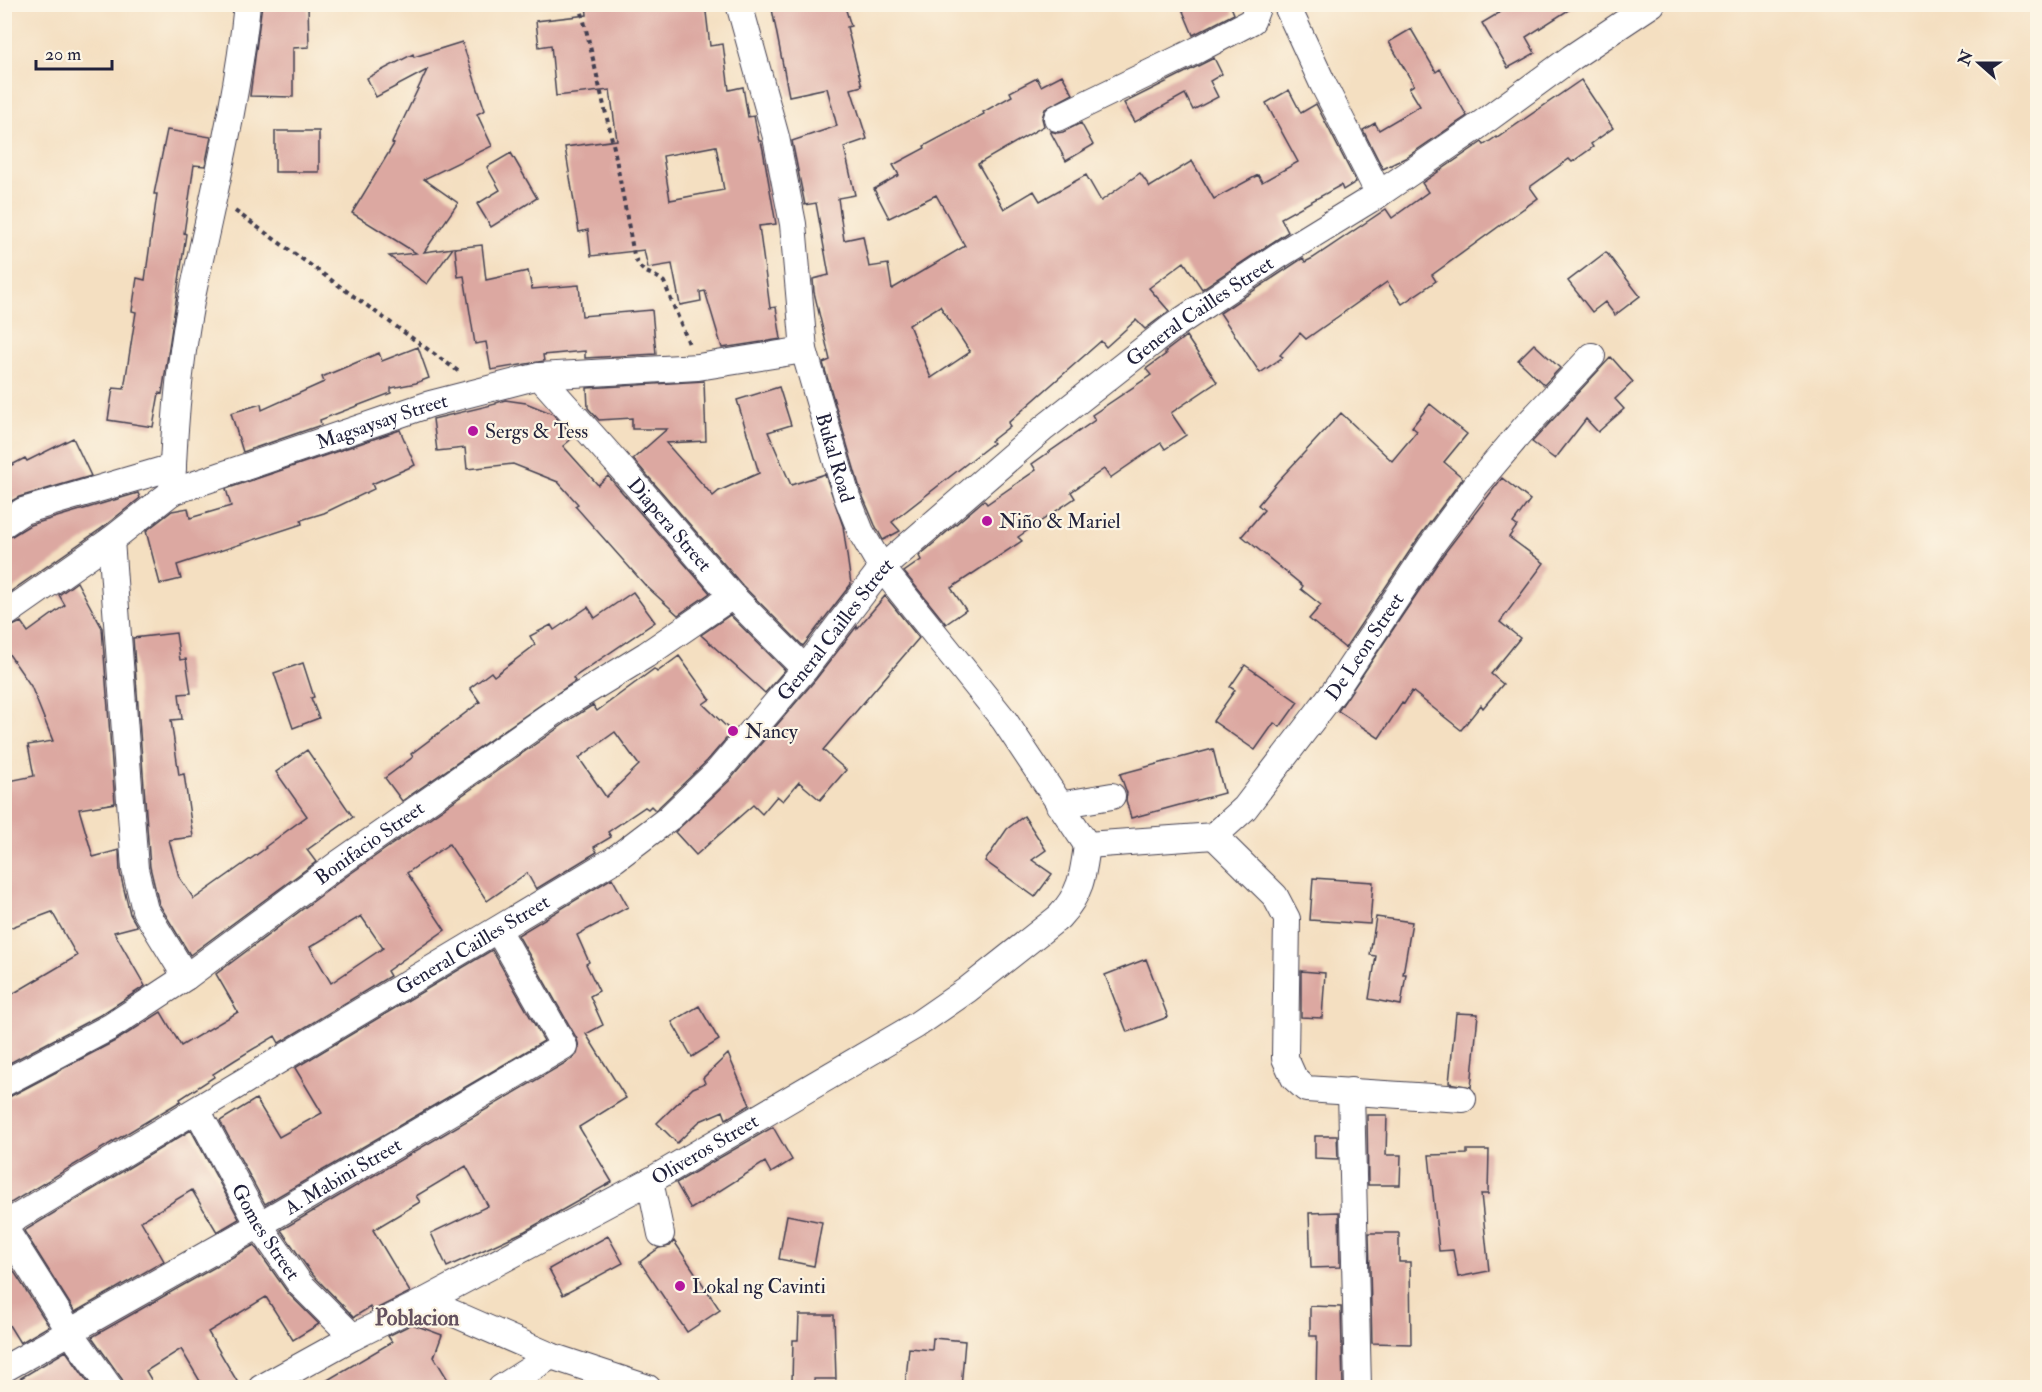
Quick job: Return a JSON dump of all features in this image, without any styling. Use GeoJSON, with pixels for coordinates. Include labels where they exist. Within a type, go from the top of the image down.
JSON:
{"type":"FeatureCollection","features":[{"type":"Feature","properties":{"kind":"street"},"geometry":{"type":"LineString","coordinates":[[4,524],[23,511],[172,479],[175,407],[195,280],[215,196],[247,4]]}},
{"type":"Feature","properties":{"kind":"street","name":"Bukal Road"},"geometry":{"type":"LineString","coordinates":[[739,4],[776,137],[791,213],[804,350],[847,497],[861,532],[882,568],[1004,720],[1087,845]]}},
{"type":"Feature","properties":{"kind":"street"},"geometry":{"type":"LineString","coordinates":[[1057,118],[1252,21],[1257,8],[1256,4]]}},
{"type":"Feature","properties":{"kind":"street"},"geometry":{"type":"LineString","coordinates":[[1286,4],[1323,84],[1379,194]]}},
{"type":"Feature","properties":{"kind":"street","name":"General Cailles Street"},"geometry":{"type":"LineString","coordinates":[[4,1226],[615,859],[669,819],[718,771],[805,669],[882,568],[1044,428],[1172,327],[1278,256],[1379,194],[1474,129],[1571,58],[1652,4]]}},
{"type":"Feature","properties":{"kind":"street","name":"Magsaysay Street"},"geometry":{"type":"LineString","coordinates":[[4,615],[111,540],[172,479],[483,389],[539,376],[698,367],[804,350]]}},
{"type":"Feature","properties":{"kind":"street","name":"De Leon Street"},"geometry":{"type":"LineString","coordinates":[[1214,836],[1245,808],[1336,689],[1431,546],[1476,485],[1526,426],[1592,356]]}},
{"type":"Feature","properties":{"kind":"street","name":"Diapera Street"},"geometry":{"type":"LineString","coordinates":[[539,376],[732,596],[805,669]]}},
{"type":"Feature","properties":{"kind":"street"},"geometry":{"type":"LineString","coordinates":[[111,540],[135,869],[145,910],[186,977]]}},
{"type":"Feature","properties":{"kind":"street","name":"Bonifacio Street"},"geometry":{"type":"LineString","coordinates":[[4,1083],[110,1027],[186,977],[338,864],[556,711],[646,655],[732,596]]}},
{"type":"Feature","properties":{"kind":"street"},"geometry":{"type":"LineString","coordinates":[[1059,805],[1112,796]]}},
{"type":"Feature","properties":{"kind":"street"},"geometry":{"type":"LineString","coordinates":[[1087,845],[1214,836],[1275,896],[1287,919],[1285,1058],[1294,1078],[1306,1089],[1463,1099]]}},
{"type":"Feature","properties":{"kind":"street","name":"Oliveros Street"},"geometry":{"type":"LineString","coordinates":[[261,1388],[353,1337],[650,1181],[915,1026],[967,990],[1059,917],[1071,903],[1083,877],[1087,845]]}},
{"type":"Feature","properties":{"kind":"street","name":"A. Mabini Street"},"geometry":{"type":"LineString","coordinates":[[4,1369],[259,1225],[564,1046],[498,930]]}},
{"type":"Feature","properties":{"kind":"street"},"geometry":{"type":"LineString","coordinates":[[1351,1091],[1358,1388]]}},
{"type":"Feature","properties":{"kind":"street","name":"Gomes Street"},"geometry":{"type":"LineString","coordinates":[[197,1110],[259,1225],[300,1284],[353,1337]]}},
{"type":"Feature","properties":{"kind":"street"},"geometry":{"type":"LineString","coordinates":[[650,1181],[661,1234]]}},
{"type":"Feature","properties":{"kind":"street"},"geometry":{"type":"LineString","coordinates":[[4,1226],[70,1333],[110,1388]]}},
{"type":"Feature","properties":{"kind":"street"},"geometry":{"type":"LineString","coordinates":[[425,1301],[551,1356],[648,1388]]}},
{"type":"Feature","properties":{"kind":"street"},"geometry":{"type":"LineString","coordinates":[[501,1388],[551,1356]]}},
{"type":"Feature","properties":{"kind":"path"},"geometry":{"type":"LineString","coordinates":[[580,4],[614,148],[634,255],[639,268],[664,282],[698,367]]}},
{"type":"Feature","properties":{"kind":"path"},"geometry":{"type":"LineString","coordinates":[[215,196],[483,389]]}},
{"type":"Feature","properties":{"kind":"building"},"geometry":{"type":"Polygon","coordinates":[[[262,4],[308,4],[309,47],[293,48],[293,97],[250,96],[262,4]]]}},
{"type":"Feature","properties":{"kind":"building"},"geometry":{"type":"Polygon","coordinates":[[[586,4],[705,4],[710,46],[723,44],[729,90],[743,87],[748,117],[754,116],[759,141],[761,141],[776,224],[759,226],[770,308],[776,307],[781,339],[722,348],[705,291],[700,292],[701,301],[680,305],[672,264],[648,268],[644,250],[591,256],[588,230],[579,232],[565,147],[617,140],[610,90],[556,96],[551,45],[539,47],[536,21],[587,15],[586,4]],[[716,146],[663,156],[670,200],[724,190],[716,146]]]}},
{"type":"Feature","properties":{"kind":"building"},"geometry":{"type":"Polygon","coordinates":[[[771,4],[844,4],[851,26],[847,27],[862,86],[851,89],[867,139],[844,147],[855,195],[838,198],[844,240],[863,236],[869,267],[888,264],[892,289],[965,246],[936,195],[889,218],[874,189],[899,175],[893,165],[984,114],[983,112],[1012,96],[1010,92],[1037,78],[1041,86],[1062,75],[1073,94],[1045,109],[1042,118],[1044,126],[978,164],[1004,209],[1034,191],[1040,201],[1086,175],[1101,201],[1140,173],[1150,187],[1192,161],[1214,199],[1258,175],[1262,182],[1298,162],[1266,103],[1289,90],[1301,113],[1316,104],[1356,182],[1343,190],[1341,185],[1281,218],[1288,232],[1202,289],[1184,262],[1149,288],[1169,311],[1145,329],[1136,320],[1106,347],[1101,341],[1008,423],[1010,426],[991,441],[993,443],[892,522],[900,531],[883,540],[861,492],[823,363],[830,360],[813,279],[829,275],[816,203],[805,205],[792,141],[837,126],[827,88],[789,96],[771,4]],[[940,306],[909,325],[931,378],[970,352],[940,306]]]}},
{"type":"Feature","properties":{"kind":"building"},"geometry":{"type":"Polygon","coordinates":[[[1180,4],[1230,4],[1234,14],[1193,35],[1180,4]]]}},
{"type":"Feature","properties":{"kind":"building"},"geometry":{"type":"Polygon","coordinates":[[[1514,4],[1578,4],[1526,37],[1535,53],[1508,68],[1482,23],[1514,4]]]}},
{"type":"Feature","properties":{"kind":"building"},"geometry":{"type":"Polygon","coordinates":[[[1411,29],[1436,72],[1440,69],[1467,116],[1405,158],[1383,169],[1363,130],[1375,123],[1379,130],[1420,106],[1409,88],[1414,85],[1389,42],[1411,29]]]}},
{"type":"Feature","properties":{"kind":"building"},"geometry":{"type":"Polygon","coordinates":[[[462,42],[485,110],[477,114],[492,146],[424,179],[458,203],[424,252],[453,248],[427,284],[389,256],[416,253],[352,213],[394,144],[392,143],[427,70],[376,97],[367,78],[413,54],[414,57],[462,42]]]}},
{"type":"Feature","properties":{"kind":"building"},"geometry":{"type":"Polygon","coordinates":[[[1214,58],[1222,74],[1210,81],[1218,97],[1193,110],[1185,94],[1135,122],[1124,103],[1214,58]]]}},
{"type":"Feature","properties":{"kind":"building"},"geometry":{"type":"Polygon","coordinates":[[[1581,80],[1613,128],[1591,144],[1593,147],[1572,162],[1569,159],[1530,187],[1538,198],[1432,275],[1436,281],[1402,304],[1387,282],[1306,339],[1300,333],[1280,355],[1283,357],[1260,373],[1220,313],[1303,258],[1305,262],[1313,258],[1386,209],[1392,218],[1428,192],[1422,183],[1482,142],[1484,145],[1497,138],[1581,80]]]}},
{"type":"Feature","properties":{"kind":"building"},"geometry":{"type":"Polygon","coordinates":[[[1081,123],[1093,145],[1066,161],[1050,131],[1063,132],[1081,123]]]}},
{"type":"Feature","properties":{"kind":"building"},"geometry":{"type":"Polygon","coordinates":[[[167,130],[211,137],[205,166],[194,165],[162,394],[159,393],[153,427],[108,420],[113,388],[124,389],[136,312],[132,311],[137,278],[145,280],[157,194],[154,194],[167,130]]]}},
{"type":"Feature","properties":{"kind":"building"},"geometry":{"type":"Polygon","coordinates":[[[275,131],[319,131],[319,172],[275,172],[275,131]]]}},
{"type":"Feature","properties":{"kind":"building"},"geometry":{"type":"Polygon","coordinates":[[[511,153],[537,198],[491,227],[477,204],[500,190],[487,167],[511,153]]]}},
{"type":"Feature","properties":{"kind":"building"},"geometry":{"type":"Polygon","coordinates":[[[482,245],[486,280],[528,271],[532,289],[579,285],[582,316],[652,310],[656,354],[585,358],[585,351],[543,355],[544,361],[491,370],[486,342],[475,344],[464,276],[458,277],[455,248],[482,245]]]}},
{"type":"Feature","properties":{"kind":"building"},"geometry":{"type":"Polygon","coordinates":[[[1606,252],[1640,296],[1615,315],[1605,302],[1592,312],[1568,281],[1606,252]]]}},
{"type":"Feature","properties":{"kind":"building"},"geometry":{"type":"Polygon","coordinates":[[[1186,336],[1217,382],[1171,413],[1186,435],[1165,449],[1161,443],[1110,478],[1104,469],[1071,492],[1075,498],[1018,537],[1022,541],[951,588],[966,610],[946,624],[904,572],[921,560],[919,556],[984,500],[987,504],[1036,470],[1032,464],[1095,420],[1092,415],[1151,375],[1146,369],[1186,336]]]}},
{"type":"Feature","properties":{"kind":"building"},"geometry":{"type":"Polygon","coordinates":[[[1534,344],[1560,368],[1544,385],[1518,360],[1534,344]]]}},
{"type":"Feature","properties":{"kind":"building"},"geometry":{"type":"Polygon","coordinates":[[[418,347],[429,378],[391,388],[391,393],[320,420],[321,425],[243,452],[231,413],[261,404],[262,410],[324,382],[322,377],[379,353],[382,361],[418,347]]]}},
{"type":"Feature","properties":{"kind":"building"},"geometry":{"type":"Polygon","coordinates":[[[1611,357],[1633,382],[1615,399],[1624,409],[1598,432],[1586,419],[1555,459],[1532,442],[1611,357]]]}},
{"type":"Feature","properties":{"kind":"building"},"geometry":{"type":"Polygon","coordinates":[[[704,381],[706,441],[666,443],[713,496],[759,473],[737,400],[779,387],[791,425],[768,432],[791,485],[825,474],[843,526],[851,584],[803,646],[743,586],[633,459],[667,429],[632,429],[632,418],[599,420],[588,408],[587,388],[704,381]]]}},
{"type":"Feature","properties":{"kind":"building"},"geometry":{"type":"Polygon","coordinates":[[[505,400],[526,403],[553,414],[574,437],[563,446],[598,485],[608,476],[710,593],[678,615],[645,585],[575,506],[578,504],[558,482],[513,464],[467,469],[465,448],[437,451],[433,419],[505,400]]]}},
{"type":"Feature","properties":{"kind":"building"},"geometry":{"type":"Polygon","coordinates":[[[1430,404],[1467,434],[1444,462],[1463,478],[1419,537],[1345,648],[1309,619],[1321,605],[1301,589],[1303,586],[1242,536],[1264,510],[1258,505],[1341,413],[1392,461],[1417,431],[1412,427],[1430,404]]]}},
{"type":"Feature","properties":{"kind":"building"},"geometry":{"type":"Polygon","coordinates":[[[400,430],[415,465],[372,484],[374,489],[324,513],[301,520],[302,524],[177,565],[181,579],[160,584],[146,531],[172,511],[188,508],[190,518],[231,506],[226,489],[400,430]]]}},
{"type":"Feature","properties":{"kind":"building"},"geometry":{"type":"Polygon","coordinates":[[[73,438],[91,476],[19,497],[4,505],[4,469],[25,458],[27,461],[73,438]]]}},
{"type":"Feature","properties":{"kind":"building"},"geometry":{"type":"Polygon","coordinates":[[[1502,478],[1530,500],[1513,523],[1517,526],[1509,537],[1544,563],[1500,622],[1520,638],[1491,674],[1503,684],[1483,708],[1481,705],[1461,730],[1412,691],[1379,738],[1338,711],[1443,555],[1502,478]]]}},
{"type":"Feature","properties":{"kind":"building"},"geometry":{"type":"Polygon","coordinates":[[[138,493],[140,498],[102,528],[4,596],[4,539],[30,525],[138,493]]]}},
{"type":"Feature","properties":{"kind":"building"},"geometry":{"type":"Polygon","coordinates":[[[77,582],[102,628],[115,803],[79,809],[93,857],[119,850],[120,873],[130,914],[137,926],[114,932],[145,986],[102,1014],[4,1066],[4,999],[77,956],[52,912],[4,930],[4,782],[34,776],[28,745],[53,741],[31,686],[4,647],[4,630],[21,622],[28,632],[65,605],[59,595],[77,582]]]}},
{"type":"Feature","properties":{"kind":"building"},"geometry":{"type":"Polygon","coordinates":[[[633,592],[655,622],[573,678],[575,681],[402,801],[385,778],[413,757],[411,754],[480,702],[470,688],[491,672],[494,676],[535,645],[530,636],[551,625],[554,630],[588,607],[595,618],[633,592]]]}},
{"type":"Feature","properties":{"kind":"building"},"geometry":{"type":"Polygon","coordinates":[[[885,596],[919,638],[823,750],[846,770],[820,800],[799,782],[783,801],[777,796],[762,814],[753,805],[696,855],[675,832],[729,781],[816,679],[857,626],[857,629],[885,596]]]}},
{"type":"Feature","properties":{"kind":"building"},"geometry":{"type":"Polygon","coordinates":[[[730,615],[785,670],[765,693],[701,635],[730,615]]]}},
{"type":"Feature","properties":{"kind":"building"},"geometry":{"type":"Polygon","coordinates":[[[176,633],[180,660],[186,659],[191,693],[179,694],[182,719],[171,720],[179,775],[184,774],[193,837],[169,840],[179,877],[194,899],[307,816],[276,772],[307,750],[353,817],[307,850],[316,862],[190,955],[159,904],[150,867],[133,638],[176,633]]]}},
{"type":"Feature","properties":{"kind":"building"},"geometry":{"type":"Polygon","coordinates":[[[679,656],[710,699],[703,704],[732,732],[707,761],[659,807],[655,810],[651,806],[648,809],[645,807],[608,832],[611,837],[594,847],[597,852],[536,889],[527,873],[487,901],[449,844],[407,873],[445,930],[387,971],[390,976],[279,1043],[275,1036],[213,1074],[214,1077],[180,1099],[181,1101],[4,1207],[4,1098],[117,1040],[161,1012],[181,1046],[238,1012],[216,974],[347,876],[574,717],[593,705],[597,711],[654,669],[657,672],[679,656]],[[615,732],[579,758],[606,797],[639,765],[615,732]],[[361,916],[310,947],[331,983],[383,948],[361,916]]]}},
{"type":"Feature","properties":{"kind":"building"},"geometry":{"type":"Polygon","coordinates":[[[303,663],[314,697],[311,698],[319,718],[293,728],[274,673],[303,663]]]}},
{"type":"Feature","properties":{"kind":"building"},"geometry":{"type":"Polygon","coordinates":[[[1245,665],[1298,702],[1280,727],[1274,723],[1255,750],[1213,721],[1235,690],[1230,687],[1245,665]]]}},
{"type":"Feature","properties":{"kind":"building"},"geometry":{"type":"Polygon","coordinates":[[[1213,749],[1224,793],[1131,818],[1126,800],[1127,793],[1120,774],[1213,749]]]}},
{"type":"Feature","properties":{"kind":"building"},"geometry":{"type":"Polygon","coordinates":[[[1024,816],[1046,850],[1032,860],[1052,874],[1035,897],[985,861],[1007,829],[1024,816]]]}},
{"type":"Feature","properties":{"kind":"building"},"geometry":{"type":"Polygon","coordinates":[[[612,878],[628,907],[577,935],[589,962],[586,964],[599,991],[590,996],[603,1025],[586,1034],[626,1098],[579,1127],[612,1182],[525,1231],[447,1267],[431,1233],[488,1206],[466,1166],[416,1196],[420,1202],[373,1230],[410,1292],[372,1311],[370,1307],[354,1317],[312,1274],[281,1230],[577,1054],[579,1047],[577,1039],[518,935],[612,878]]]}},
{"type":"Feature","properties":{"kind":"building"},"geometry":{"type":"Polygon","coordinates":[[[1313,878],[1373,882],[1370,924],[1310,920],[1313,878]]]}},
{"type":"Feature","properties":{"kind":"building"},"geometry":{"type":"Polygon","coordinates":[[[1376,917],[1412,922],[1403,974],[1406,974],[1401,1005],[1369,999],[1376,956],[1370,955],[1376,917]]]}},
{"type":"Feature","properties":{"kind":"building"},"geometry":{"type":"Polygon","coordinates":[[[492,950],[544,1041],[265,1204],[220,1121],[256,1099],[279,1137],[322,1113],[295,1068],[492,950]]]}},
{"type":"Feature","properties":{"kind":"building"},"geometry":{"type":"Polygon","coordinates":[[[1146,959],[1168,1017],[1127,1032],[1105,975],[1146,959]]]}},
{"type":"Feature","properties":{"kind":"building"},"geometry":{"type":"Polygon","coordinates":[[[1301,971],[1325,973],[1322,1018],[1301,1017],[1301,971]]]}},
{"type":"Feature","properties":{"kind":"building"},"geometry":{"type":"Polygon","coordinates":[[[699,1006],[719,1040],[692,1057],[672,1022],[699,1006]]]}},
{"type":"Feature","properties":{"kind":"building"},"geometry":{"type":"Polygon","coordinates":[[[1456,1013],[1478,1014],[1471,1087],[1449,1083],[1456,1013]]]}},
{"type":"Feature","properties":{"kind":"building"},"geometry":{"type":"Polygon","coordinates":[[[728,1054],[750,1105],[726,1119],[723,1111],[700,1121],[677,1143],[657,1123],[693,1088],[705,1083],[703,1078],[728,1054]]]}},
{"type":"Feature","properties":{"kind":"building"},"geometry":{"type":"Polygon","coordinates":[[[1367,1115],[1387,1115],[1386,1155],[1401,1155],[1400,1185],[1368,1185],[1367,1115]]]}},
{"type":"Feature","properties":{"kind":"building"},"geometry":{"type":"Polygon","coordinates":[[[773,1127],[792,1160],[771,1173],[765,1162],[691,1209],[676,1183],[773,1127]]]}},
{"type":"Feature","properties":{"kind":"building"},"geometry":{"type":"Polygon","coordinates":[[[191,1130],[239,1219],[217,1232],[192,1190],[141,1221],[164,1261],[75,1312],[24,1231],[191,1130]]]}},
{"type":"Feature","properties":{"kind":"building"},"geometry":{"type":"Polygon","coordinates":[[[1315,1136],[1337,1136],[1338,1159],[1315,1158],[1315,1136]]]}},
{"type":"Feature","properties":{"kind":"building"},"geometry":{"type":"Polygon","coordinates":[[[1467,1150],[1489,1150],[1488,1194],[1481,1194],[1489,1271],[1458,1277],[1453,1250],[1439,1251],[1429,1155],[1467,1154],[1467,1150]]]}},
{"type":"Feature","properties":{"kind":"building"},"geometry":{"type":"Polygon","coordinates":[[[1339,1212],[1340,1267],[1311,1268],[1309,1213],[1339,1212]]]}},
{"type":"Feature","properties":{"kind":"building"},"geometry":{"type":"Polygon","coordinates":[[[787,1215],[822,1222],[814,1266],[779,1259],[787,1215]]]}},
{"type":"Feature","properties":{"kind":"building"},"geometry":{"type":"Polygon","coordinates":[[[1369,1233],[1399,1233],[1399,1262],[1410,1262],[1411,1344],[1372,1343],[1369,1233]]]}},
{"type":"Feature","properties":{"kind":"building"},"geometry":{"type":"Polygon","coordinates":[[[608,1236],[623,1263],[563,1295],[549,1269],[608,1236]]]}},
{"type":"Feature","properties":{"kind":"building","name":"Lokal ng Cavinti"},"geometry":{"type":"Polygon","coordinates":[[[674,1241],[720,1310],[687,1332],[640,1262],[659,1248],[670,1246],[674,1241]]]}},
{"type":"Feature","properties":{"kind":"building"},"geometry":{"type":"Polygon","coordinates":[[[254,1245],[288,1293],[319,1324],[293,1340],[266,1297],[208,1332],[241,1388],[204,1388],[181,1349],[146,1371],[156,1388],[125,1388],[122,1379],[92,1337],[254,1245]]]}},
{"type":"Feature","properties":{"kind":"building"},"geometry":{"type":"Polygon","coordinates":[[[4,1256],[49,1326],[20,1343],[4,1317],[4,1256]]]}},
{"type":"Feature","properties":{"kind":"building"},"geometry":{"type":"Polygon","coordinates":[[[1310,1306],[1341,1307],[1343,1388],[1316,1388],[1317,1336],[1310,1336],[1310,1306]]]}},
{"type":"Feature","properties":{"kind":"building"},"geometry":{"type":"Polygon","coordinates":[[[799,1315],[834,1315],[836,1379],[792,1382],[793,1340],[798,1340],[799,1315]]]}},
{"type":"Feature","properties":{"kind":"building"},"geometry":{"type":"Polygon","coordinates":[[[412,1324],[442,1335],[434,1357],[453,1388],[314,1388],[392,1342],[388,1336],[412,1324]]]}},
{"type":"Feature","properties":{"kind":"building"},"geometry":{"type":"Polygon","coordinates":[[[933,1338],[965,1341],[961,1388],[905,1388],[909,1348],[932,1350],[933,1338]]]}},
{"type":"Feature","properties":{"kind":"building"},"geometry":{"type":"Polygon","coordinates":[[[66,1351],[89,1384],[82,1388],[4,1388],[66,1351]]]}},
{"type":"Feature","properties":{"kind":"place","name":"Sergs & Tess"},"geometry":{"type":"Point","coordinates":[473,431]}},
{"type":"Feature","properties":{"kind":"place","name":"Niño & Mariel"},"geometry":{"type":"Point","coordinates":[987,521]}},
{"type":"Feature","properties":{"kind":"place","name":"Nancy"},"geometry":{"type":"Point","coordinates":[733,731]}},
{"type":"Feature","properties":{"kind":"place","name":"Lokal ng Cavinti"},"geometry":{"type":"Point","coordinates":[680,1286]}},
{"type":"Feature","properties":{"kind":"district","name":"Poblacion"},"geometry":{"type":"Point","coordinates":[417,1318]}}]}
